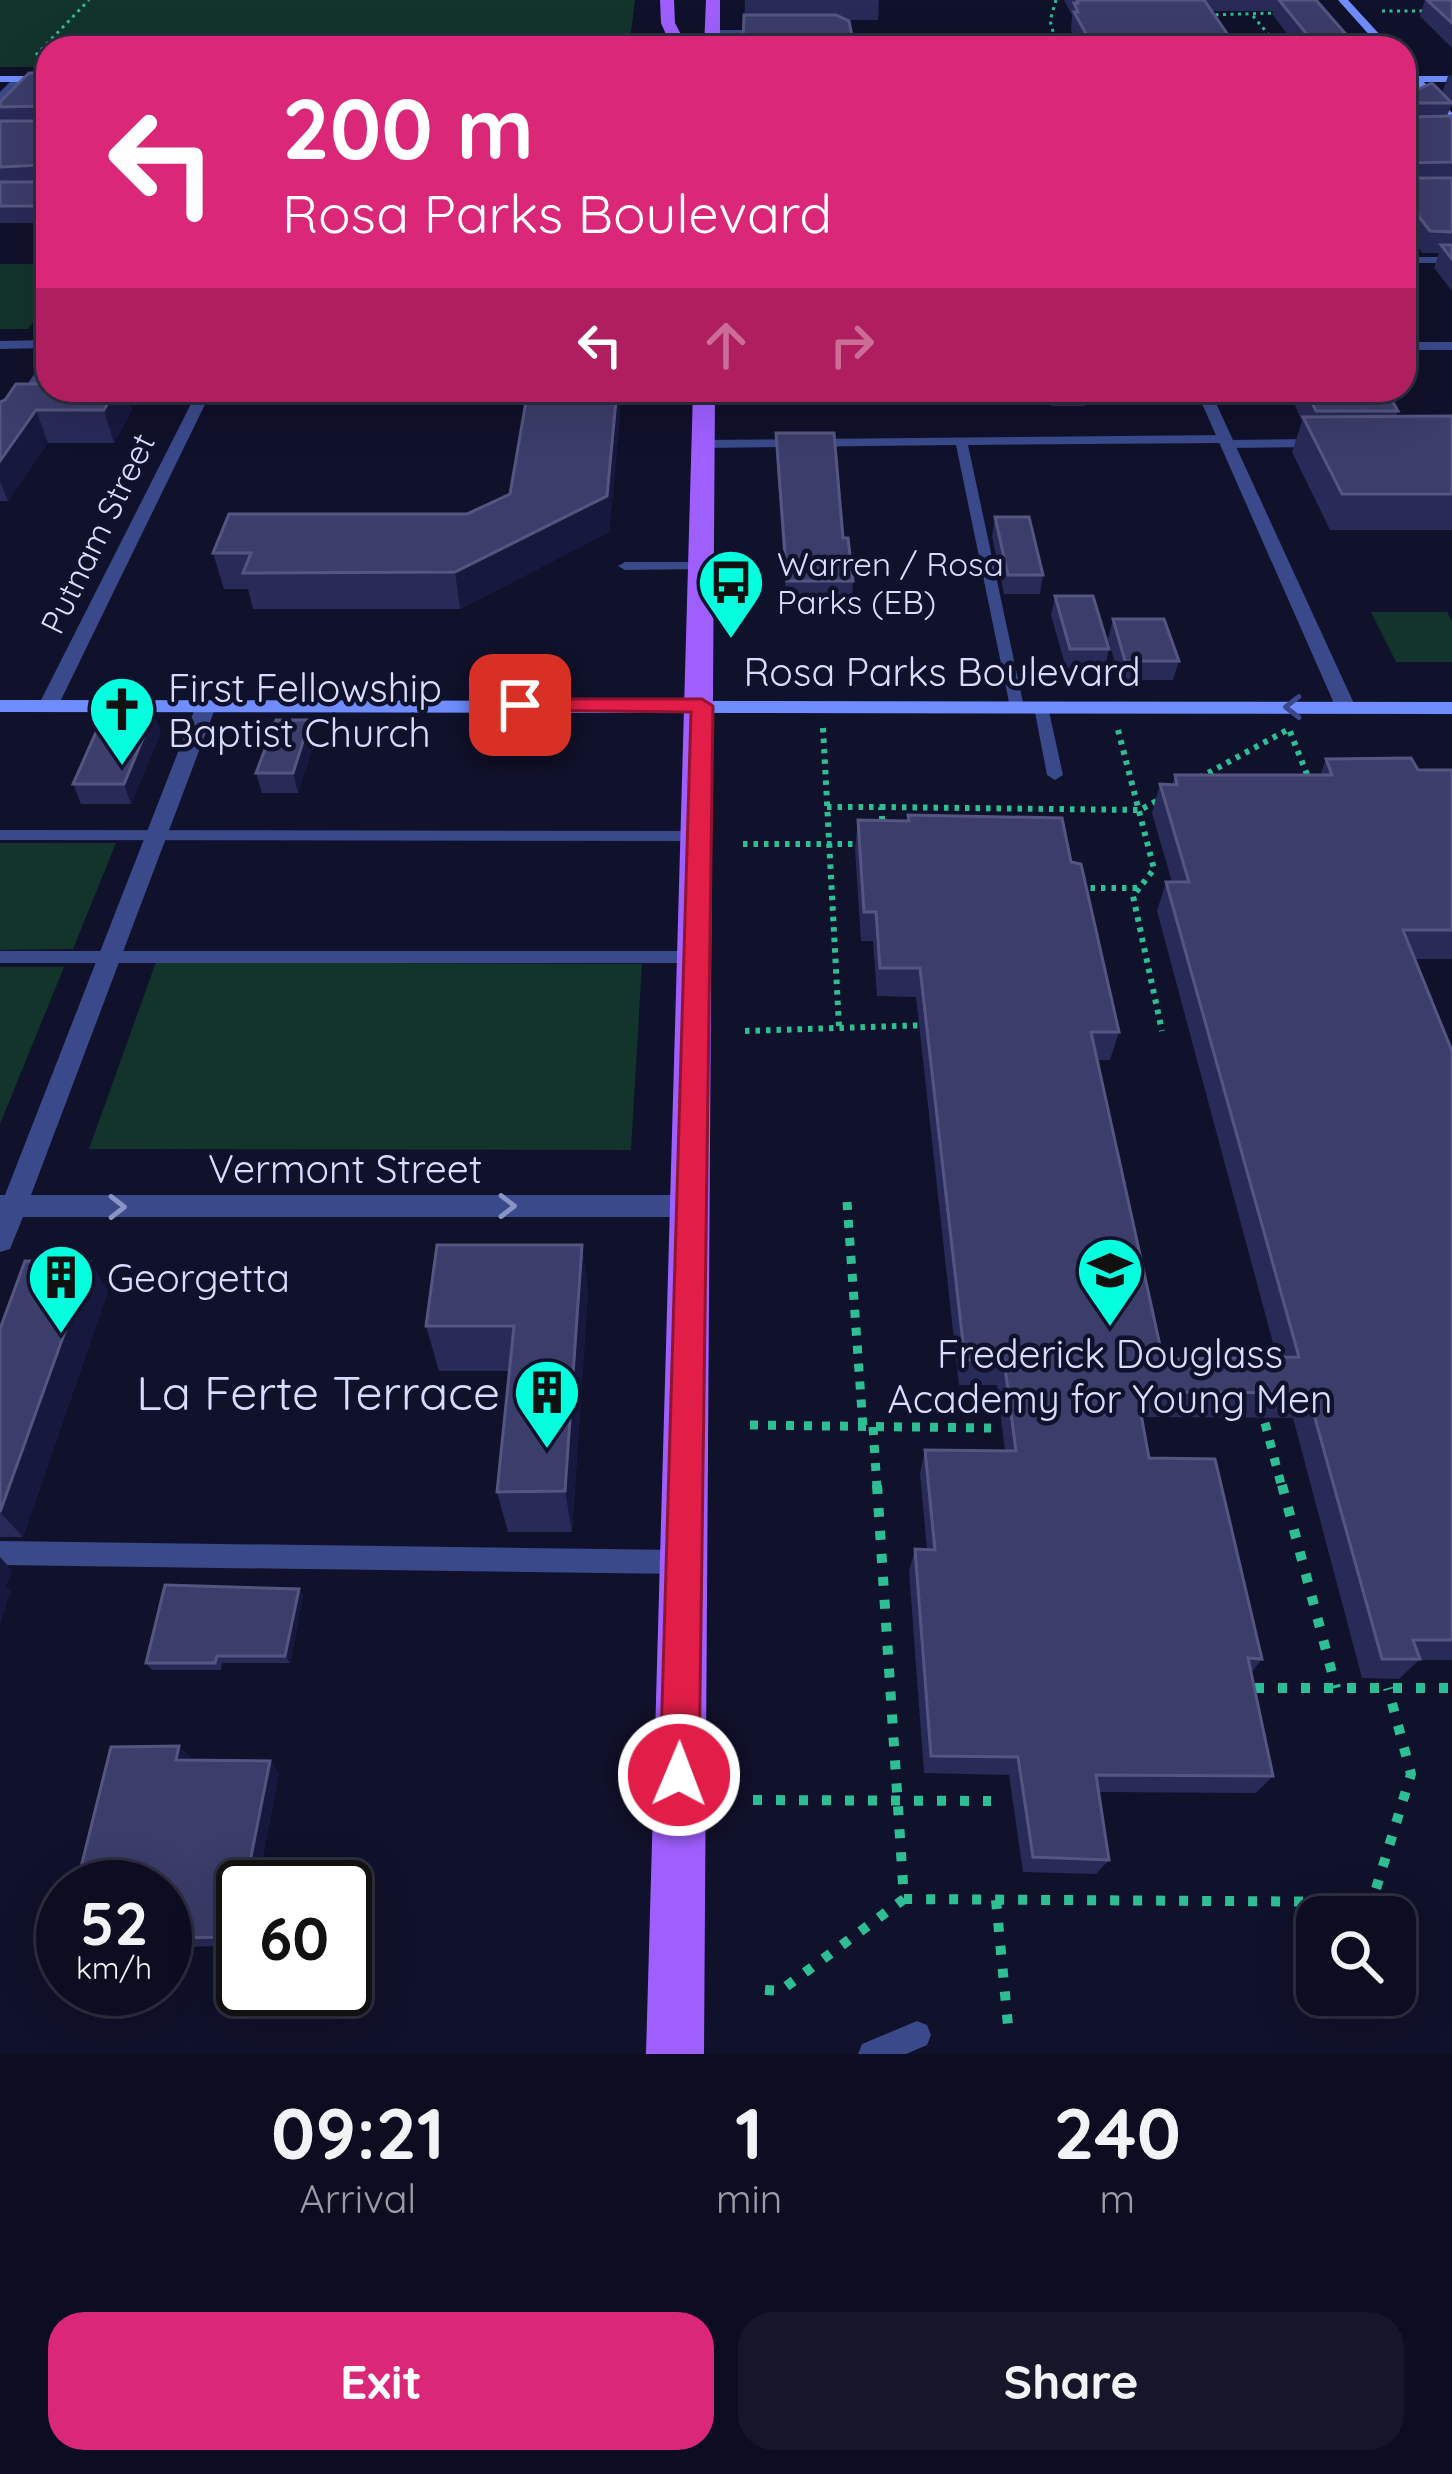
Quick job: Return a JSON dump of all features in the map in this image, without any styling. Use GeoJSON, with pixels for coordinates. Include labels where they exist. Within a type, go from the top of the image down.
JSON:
{"type":"FeatureCollection","features":[{"type":"Feature","properties":{"kind":"main road"},"geometry":{"type":"LineString","coordinates":[[650,32],[657,0]]}},
{"type":"Feature","properties":{"kind":"main road"},"geometry":{"type":"LineString","coordinates":[[667,0],[674,36]]}},
{"type":"Feature","properties":{"kind":"main road"},"geometry":{"type":"LineString","coordinates":[[712,36],[713,0]]}},
{"type":"Feature","properties":{"kind":"main road"},"geometry":{"type":"LineString","coordinates":[[675,2054],[704,402]]}},
{"type":"Feature","properties":{"kind":"street"},"geometry":{"type":"LineString","coordinates":[[1343,0],[1376,36]]}},
{"type":"Feature","properties":{"kind":"street"},"geometry":{"type":"LineString","coordinates":[[0,79],[36,79]]}},
{"type":"Feature","properties":{"kind":"street"},"geometry":{"type":"LineString","coordinates":[[0,98],[19,79]]}},
{"type":"Feature","properties":{"kind":"street"},"geometry":{"type":"LineString","coordinates":[[1416,79],[1452,79]]}},
{"type":"Feature","properties":{"kind":"street"},"geometry":{"type":"LineString","coordinates":[[1416,86],[1452,120]]}},
{"type":"Feature","properties":{"kind":"street"},"geometry":{"type":"LineString","coordinates":[[0,345],[36,344]]}},
{"type":"Feature","properties":{"kind":"street"},"geometry":{"type":"LineString","coordinates":[[1416,346],[1452,346]]}},
{"type":"Feature","properties":{"kind":"street","name":"Putnam Street"},"geometry":{"type":"LineString","coordinates":[[48,706],[199,402]]}},
{"type":"Feature","properties":{"kind":"street"},"geometry":{"type":"LineString","coordinates":[[1208,402],[1346,708]]}},
{"type":"Feature","properties":{"kind":"street","name":"Rosa Parks Boulevard"},"geometry":{"type":"LineString","coordinates":[[0,706],[1452,708]]}},
{"type":"Feature","properties":{"kind":"street"},"geometry":{"type":"LineString","coordinates":[[0,1241],[7,1206],[206,706]]}},
{"type":"Feature","properties":{"kind":"street","name":"Vermont Street"},"geometry":{"type":"LineString","coordinates":[[7,1206],[691,1206]]}},
{"type":"Feature","properties":{"kind":"lane"},"geometry":{"type":"LineString","coordinates":[[744,36],[776,32]]}},
{"type":"Feature","properties":{"kind":"lane"},"geometry":{"type":"LineString","coordinates":[[819,32],[856,36]]}},
{"type":"Feature","properties":{"kind":"lane"},"geometry":{"type":"LineString","coordinates":[[1437,130],[1452,130]]}},
{"type":"Feature","properties":{"kind":"lane"},"geometry":{"type":"LineString","coordinates":[[1416,260],[1452,260]]}},
{"type":"Feature","properties":{"kind":"lane"},"geometry":{"type":"LineString","coordinates":[[0,432],[36,380]]}},
{"type":"Feature","properties":{"kind":"lane"},"geometry":{"type":"LineString","coordinates":[[961,442],[1017,707]]}},
{"type":"Feature","properties":{"kind":"lane"},"geometry":{"type":"LineString","coordinates":[[703,444],[1324,443]]}},
{"type":"Feature","properties":{"kind":"lane"},"geometry":{"type":"LineString","coordinates":[[625,566],[700,566]]}},
{"type":"Feature","properties":{"kind":"lane"},"geometry":{"type":"LineString","coordinates":[[1041,707],[1055,775]]}},
{"type":"Feature","properties":{"kind":"lane"},"geometry":{"type":"LineString","coordinates":[[0,836],[698,836]]}},
{"type":"Feature","properties":{"kind":"lane"},"geometry":{"type":"LineString","coordinates":[[0,956],[697,957]]}},
{"type":"Feature","properties":{"kind":"lane"},"geometry":{"type":"LineString","coordinates":[[0,1552],[684,1563]]}},
{"type":"Feature","properties":{"kind":"lane"},"geometry":{"type":"LineString","coordinates":[[872,2054],[917,2035]]}},
{"type":"Feature","properties":{"kind":"path"},"geometry":{"type":"LineString","coordinates":[[55,36],[89,0]]}},
{"type":"Feature","properties":{"kind":"path"},"geometry":{"type":"LineString","coordinates":[[1054,36],[1050,21],[1056,0]]}},
{"type":"Feature","properties":{"kind":"path"},"geometry":{"type":"LineString","coordinates":[[1372,11],[1436,11]]}},
{"type":"Feature","properties":{"kind":"path"},"geometry":{"type":"LineString","coordinates":[[1202,15],[1294,12]]}},
{"type":"Feature","properties":{"kind":"path"},"geometry":{"type":"LineString","coordinates":[[1252,15],[1270,36]]}},
{"type":"Feature","properties":{"kind":"path"},"geometry":{"type":"LineString","coordinates":[[823,728],[839,1026]]}},
{"type":"Feature","properties":{"kind":"path"},"geometry":{"type":"LineString","coordinates":[[1117,729],[1154,869],[1133,896],[1162,1030]]}},
{"type":"Feature","properties":{"kind":"path"},"geometry":{"type":"LineString","coordinates":[[1196,780],[1289,730],[1311,783]]}},
{"type":"Feature","properties":{"kind":"path"},"geometry":{"type":"LineString","coordinates":[[827,807],[1141,810],[1178,790]]}},
{"type":"Feature","properties":{"kind":"path"},"geometry":{"type":"LineString","coordinates":[[881,807],[884,844]]}},
{"type":"Feature","properties":{"kind":"path"},"geometry":{"type":"LineString","coordinates":[[743,844],[866,844]]}},
{"type":"Feature","properties":{"kind":"path"},"geometry":{"type":"LineString","coordinates":[[1079,888],[1139,888]]}},
{"type":"Feature","properties":{"kind":"path"},"geometry":{"type":"LineString","coordinates":[[745,1031],[935,1025]]}},
{"type":"Feature","properties":{"kind":"path"},"geometry":{"type":"LineString","coordinates":[[847,1202],[904,1899]]}},
{"type":"Feature","properties":{"kind":"path"},"geometry":{"type":"LineString","coordinates":[[1265,1424],[1336,1688]]}},
{"type":"Feature","properties":{"kind":"path"},"geometry":{"type":"LineString","coordinates":[[750,1425],[992,1428]]}},
{"type":"Feature","properties":{"kind":"path"},"geometry":{"type":"LineString","coordinates":[[1255,1688],[1452,1688]]}},
{"type":"Feature","properties":{"kind":"path"},"geometry":{"type":"LineString","coordinates":[[765,1990],[780,1991],[904,1899],[1372,1902],[1411,1774],[1388,1688]]}},
{"type":"Feature","properties":{"kind":"path"},"geometry":{"type":"LineString","coordinates":[[753,1800],[991,1801]]}},
{"type":"Feature","properties":{"kind":"path"},"geometry":{"type":"LineString","coordinates":[[995,1900],[1009,2036]]}},
{"type":"Feature","properties":{"kind":"green space"},"geometry":{"type":"Polygon","coordinates":[[[0,0],[635,0],[630,36],[36,36],[36,67],[0,67],[0,0]]]}},
{"type":"Feature","properties":{"kind":"green space"},"geometry":{"type":"Polygon","coordinates":[[[0,264],[36,264],[36,317],[28,329],[0,329],[0,264]]]}},
{"type":"Feature","properties":{"kind":"green space"},"geometry":{"type":"Polygon","coordinates":[[[1371,612],[1447,612],[1452,621],[1452,662],[1396,662],[1371,612]]]}},
{"type":"Feature","properties":{"kind":"green space"},"geometry":{"type":"Polygon","coordinates":[[[0,843],[116,843],[73,949],[0,950],[0,843]]]}},
{"type":"Feature","properties":{"kind":"green space"},"geometry":{"type":"Polygon","coordinates":[[[156,962],[642,964],[631,1150],[89,1149],[156,962]]]}},
{"type":"Feature","properties":{"kind":"green space"},"geometry":{"type":"Polygon","coordinates":[[[0,967],[64,967],[0,1124],[0,967]]]}},
{"type":"Feature","properties":{"kind":"building"},"geometry":{"type":"Polygon","coordinates":[[[1204,0],[1229,36],[1087,36],[1074,12],[1078,12],[1074,3],[1204,0]]]}},
{"type":"Feature","properties":{"kind":"building"},"geometry":{"type":"Polygon","coordinates":[[[1279,0],[1316,0],[1348,36],[1308,36],[1279,0]]]}},
{"type":"Feature","properties":{"kind":"building"},"geometry":{"type":"Polygon","coordinates":[[[1427,0],[1452,0],[1452,23],[1427,0]]]}},
{"type":"Feature","properties":{"kind":"building"},"geometry":{"type":"Polygon","coordinates":[[[744,15],[836,15],[849,21],[852,36],[743,36],[744,15]]]}},
{"type":"Feature","properties":{"kind":"building"},"geometry":{"type":"Polygon","coordinates":[[[29,73],[36,73],[36,106],[0,107],[29,73]]]}},
{"type":"Feature","properties":{"kind":"building"},"geometry":{"type":"Polygon","coordinates":[[[1432,83],[1452,103],[1416,103],[1416,90],[1432,83]]]}},
{"type":"Feature","properties":{"kind":"building"},"geometry":{"type":"Polygon","coordinates":[[[1452,116],[1452,162],[1416,163],[1416,117],[1452,116]]]}},
{"type":"Feature","properties":{"kind":"building"},"geometry":{"type":"Polygon","coordinates":[[[0,121],[36,121],[36,165],[0,167],[0,121]]]}},
{"type":"Feature","properties":{"kind":"building"},"geometry":{"type":"Polygon","coordinates":[[[1416,178],[1452,178],[1452,232],[1430,231],[1416,213],[1416,178]]]}},
{"type":"Feature","properties":{"kind":"building"},"geometry":{"type":"Polygon","coordinates":[[[0,182],[36,182],[36,206],[0,206],[0,182]]]}},
{"type":"Feature","properties":{"kind":"building"},"geometry":{"type":"Polygon","coordinates":[[[16,384],[36,384],[36,402],[108,402],[104,410],[36,410],[0,461],[0,402],[16,384]]]}},
{"type":"Feature","properties":{"kind":"building"},"geometry":{"type":"Polygon","coordinates":[[[526,402],[616,402],[607,496],[455,572],[243,573],[251,553],[213,553],[229,514],[467,514],[510,494],[526,402]]]}},
{"type":"Feature","properties":{"kind":"building"},"geometry":{"type":"Polygon","coordinates":[[[1312,402],[1393,402],[1398,411],[1316,411],[1312,402]]]}},
{"type":"Feature","properties":{"kind":"building"},"geometry":{"type":"Polygon","coordinates":[[[1452,416],[1452,494],[1342,494],[1303,417],[1452,416]]]}},
{"type":"Feature","properties":{"kind":"building"},"geometry":{"type":"Polygon","coordinates":[[[776,433],[834,433],[843,538],[848,538],[853,581],[787,581],[776,433]]]}},
{"type":"Feature","properties":{"kind":"building"},"geometry":{"type":"Polygon","coordinates":[[[995,517],[1029,517],[1043,575],[1008,575],[995,517]]]}},
{"type":"Feature","properties":{"kind":"building"},"geometry":{"type":"Polygon","coordinates":[[[1055,596],[1093,596],[1109,649],[1070,649],[1055,596]]]}},
{"type":"Feature","properties":{"kind":"building"},"geometry":{"type":"Polygon","coordinates":[[[1113,619],[1164,619],[1179,661],[1125,661],[1113,619]]]}},
{"type":"Feature","properties":{"kind":"building"},"geometry":{"type":"Polygon","coordinates":[[[105,712],[154,712],[124,784],[73,784],[105,712]]]}},
{"type":"Feature","properties":{"kind":"building"},"geometry":{"type":"Polygon","coordinates":[[[276,720],[310,720],[293,773],[256,773],[276,720]]]}},
{"type":"Feature","properties":{"kind":"building"},"geometry":{"type":"Polygon","coordinates":[[[1411,758],[1418,770],[1452,770],[1452,930],[1403,930],[1452,1051],[1452,1640],[1413,1640],[1420,1659],[1382,1659],[1308,1393],[1137,1392],[1149,1458],[1215,1459],[1262,1659],[1248,1658],[1273,1776],[1096,1775],[1109,1860],[1033,1857],[1018,1757],[931,1756],[915,1549],[935,1550],[925,1450],[1016,1451],[1004,1360],[965,1360],[920,968],[880,968],[876,912],[864,912],[858,820],[909,821],[908,815],[1062,818],[1071,862],[1081,864],[1119,1032],[1091,1032],[1163,1359],[1299,1357],[1166,882],[1189,882],[1160,784],[1177,785],[1175,775],[1332,775],[1326,759],[1411,758]]]}},
{"type":"Feature","properties":{"kind":"building"},"geometry":{"type":"Polygon","coordinates":[[[437,1245],[582,1245],[565,1491],[497,1492],[514,1326],[426,1326],[437,1245]]]}},
{"type":"Feature","properties":{"kind":"building"},"geometry":{"type":"Polygon","coordinates":[[[25,1261],[90,1262],[0,1512],[0,1329],[25,1261]]]}},
{"type":"Feature","properties":{"kind":"building"},"geometry":{"type":"Polygon","coordinates":[[[165,1585],[299,1589],[285,1656],[146,1663],[165,1585]]]}},
{"type":"Feature","properties":{"kind":"building"},"geometry":{"type":"Polygon","coordinates":[[[179,1746],[176,1760],[270,1761],[250,1860],[216,1860],[216,1937],[192,1938],[192,1860],[83,1860],[111,1747],[179,1746]]]}},
{"type":"Feature","properties":{"kind":"place","name":"Warren / Rosa Parks (EB)"},"geometry":{"type":"Point","coordinates":[731,641]}},
{"type":"Feature","properties":{"kind":"place","name":"First Fellowship Baptist Church"},"geometry":{"type":"Point","coordinates":[122,768]}},
{"type":"Feature","properties":{"kind":"place","name":"Frederick Douglass Academy for Young Men"},"geometry":{"type":"Point","coordinates":[1110,1329]}},
{"type":"Feature","properties":{"kind":"place","name":"Georgetta"},"geometry":{"type":"Point","coordinates":[61,1336]}},
{"type":"Feature","properties":{"kind":"place","name":"La Ferte Terrace"},"geometry":{"type":"Point","coordinates":[547,1451]}},
{"type":"Feature","properties":{"kind":"route"},"geometry":{"type":"LineString","coordinates":[[520,705],[702,706],[679,1775]]}}]}
